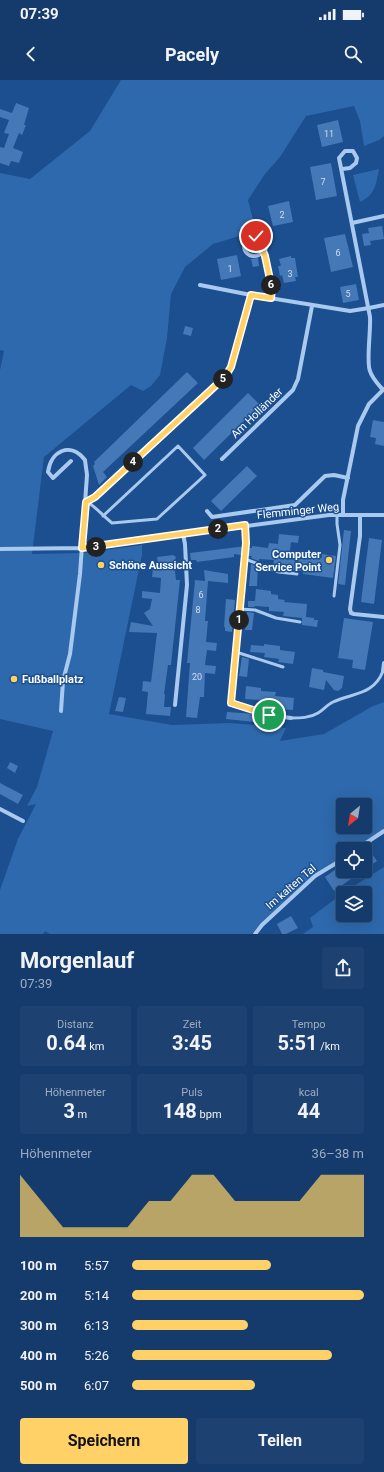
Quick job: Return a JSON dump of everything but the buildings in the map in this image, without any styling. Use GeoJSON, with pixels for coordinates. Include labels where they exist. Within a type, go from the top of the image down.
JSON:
{"type":"FeatureCollection","features":[{"type":"Feature","properties":{"kind":"street"},"geometry":{"type":"LineString","coordinates":[[342,169],[350,168],[356,163],[356,155],[353,151],[345,151],[339,158],[369,308],[371,336],[368,367],[383,389],[369,404],[361,419],[343,500],[343,514]]}},
{"type":"Feature","properties":{"kind":"street"},"geometry":{"type":"LineString","coordinates":[[352,222],[384,216]]}},
{"type":"Feature","properties":{"kind":"street"},"geometry":{"type":"LineString","coordinates":[[263,251],[254,256],[248,254],[244,249],[245,242],[252,236],[258,237],[264,245],[263,251],[272,289],[271,298]]}},
{"type":"Feature","properties":{"kind":"street"},"geometry":{"type":"LineString","coordinates":[[200,285],[312,306],[350,311],[384,304]]}},
{"type":"Feature","properties":{"kind":"street"},"geometry":{"type":"LineString","coordinates":[[86,502],[95,497],[225,377],[231,367],[251,295]]}},
{"type":"Feature","properties":{"kind":"street","name":"Am Holländer"},"geometry":{"type":"LineString","coordinates":[[222,458],[293,390],[298,379],[312,306]]}},
{"type":"Feature","properties":{"kind":"street"},"geometry":{"type":"LineString","coordinates":[[60,712],[63,681],[70,654],[79,581],[86,502],[87,467],[82,456],[71,450],[60,452],[51,460],[48,472],[53,478],[71,461]]}},
{"type":"Feature","properties":{"kind":"street"},"geometry":{"type":"LineString","coordinates":[[207,511],[212,517],[295,505],[325,476],[334,475],[348,478]]}},
{"type":"Feature","properties":{"kind":"street","name":"Flemminger Weg"},"geometry":{"type":"LineString","coordinates":[[0,549],[82,548],[245,525],[337,514],[384,515]]}},
{"type":"Feature","properties":{"kind":"street"},"geometry":{"type":"LineString","coordinates":[[360,515],[360,536],[350,609],[351,613],[354,614],[384,617]]}},
{"type":"Feature","properties":{"kind":"street"},"geometry":{"type":"LineString","coordinates":[[245,525],[245,559],[231,703],[269,715],[291,718]]}},
{"type":"Feature","properties":{"kind":"street"},"geometry":{"type":"LineString","coordinates":[[175,705],[187,585],[185,544],[183,534]]}},
{"type":"Feature","properties":{"kind":"street"},"geometry":{"type":"LineString","coordinates":[[383,671],[384,664]]}},
{"type":"Feature","properties":{"kind":"street"},"geometry":{"type":"LineString","coordinates":[[0,809],[23,821]]}},
{"type":"Feature","properties":{"kind":"street"},"geometry":{"type":"LineString","coordinates":[[368,842],[384,831]]}},
{"type":"Feature","properties":{"kind":"street","name":"Im kalten Tal"},"geometry":{"type":"LineString","coordinates":[[255,934],[262,925],[314,876],[336,863]]}},
{"type":"Feature","properties":{"kind":"lane"},"geometry":{"type":"LineString","coordinates":[[86,502],[93,505],[103,516],[112,523],[157,519],[205,475],[178,446],[103,516]]}},
{"type":"Feature","properties":{"kind":"lane"},"geometry":{"type":"LineString","coordinates":[[334,596],[340,545],[337,514]]}},
{"type":"Feature","properties":{"kind":"lane"},"geometry":{"type":"LineString","coordinates":[[245,559],[279,572],[297,574]]}},
{"type":"Feature","properties":{"kind":"lane"},"geometry":{"type":"LineString","coordinates":[[240,609],[255,610],[283,619],[300,622]]}},
{"type":"Feature","properties":{"kind":"lane"},"geometry":{"type":"LineString","coordinates":[[236,652],[283,667]]}},
{"type":"Feature","properties":{"kind":"lane"},"geometry":{"type":"LineString","coordinates":[[291,718],[306,718],[318,713],[333,702],[365,692],[380,680],[383,671]]}},
{"type":"Feature","properties":{"kind":"shaded area"},"geometry":{"type":"Polygon","coordinates":[[[121,80],[384,80],[384,136],[379,140],[364,146],[360,121],[354,106],[306,116],[280,157],[265,174],[248,200],[256,231],[213,244],[185,267],[171,294],[167,338],[160,375],[151,386],[143,391],[131,385],[44,457],[32,554],[85,553],[142,545],[142,555],[109,714],[172,725],[230,723],[286,728],[280,741],[324,734],[373,706],[384,702],[384,832],[368,842],[336,842],[336,864],[309,881],[252,934],[50,934],[45,931],[43,934],[0,934],[0,890],[18,839],[36,804],[27,806],[37,787],[53,731],[0,719],[0,370],[4,351],[0,350],[0,173],[30,179],[90,131],[121,80]]]}},
{"type":"Feature","properties":{"kind":"shaded area"},"geometry":{"type":"Polygon","coordinates":[[[379,169],[376,185],[372,193],[360,202],[353,175],[379,169]]]}},
{"type":"Feature","properties":{"kind":"shaded area"},"geometry":{"type":"Polygon","coordinates":[[[384,867],[384,934],[303,934],[313,927],[310,918],[336,898],[336,922],[372,922],[372,886],[354,886],[367,878],[372,878],[372,875],[384,867]]]}},
{"type":"Feature","properties":{"kind":"place","name":"Computer Service Point"},"geometry":{"type":"Point","coordinates":[329,560]}},
{"type":"Feature","properties":{"kind":"place","name":"Schöne Aussicht"},"geometry":{"type":"Point","coordinates":[101,565]}},
{"type":"Feature","properties":{"kind":"place","name":"Fußballplatz"},"geometry":{"type":"Point","coordinates":[14,679]}},
{"type":"Feature","properties":{"kind":"route"},"geometry":{"type":"LineString","coordinates":[[256,236],[261,239],[264,245],[263,251],[272,289],[271,298],[251,295],[231,367],[225,377],[95,497],[86,502],[82,548],[245,525],[246,543],[231,703],[269,715]]}}]}
